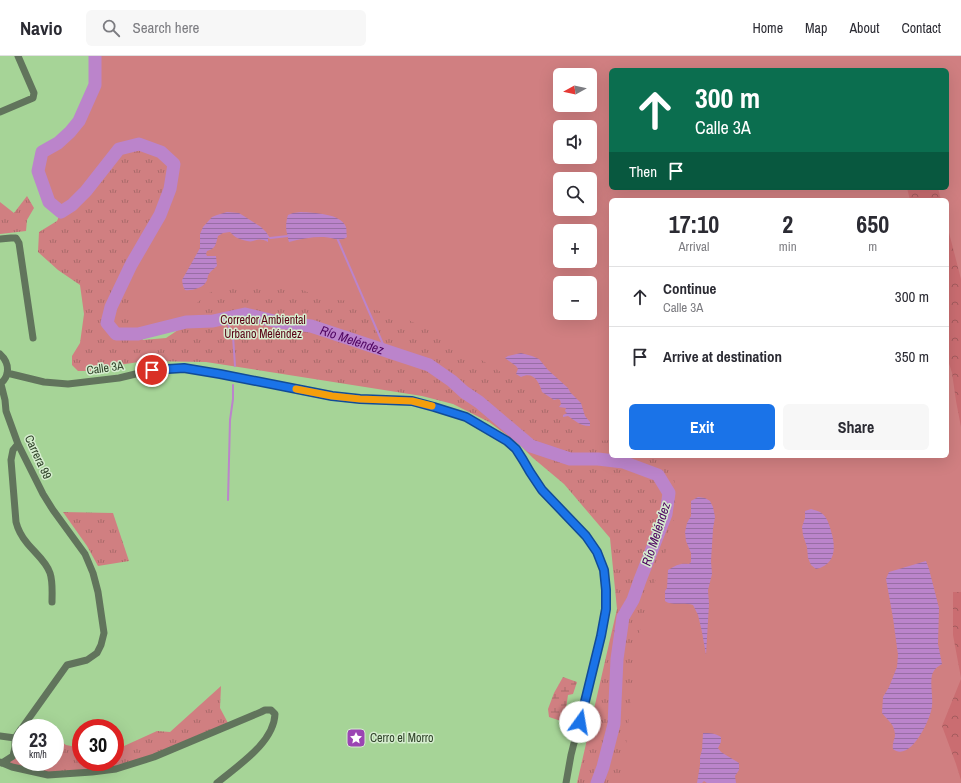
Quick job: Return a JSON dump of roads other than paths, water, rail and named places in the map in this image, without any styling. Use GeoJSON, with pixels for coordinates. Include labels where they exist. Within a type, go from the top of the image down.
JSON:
{"type":"FeatureCollection","features":[{"type":"Feature","properties":{"kind":"street"},"geometry":{"type":"LineString","coordinates":[[0,112],[33,98],[34,93],[18,56]]}},
{"type":"Feature","properties":{"kind":"street"},"geometry":{"type":"LineString","coordinates":[[0,239],[16,238],[19,243],[33,338]]}},
{"type":"Feature","properties":{"kind":"street"},"geometry":{"type":"LineString","coordinates":[[0,354],[8,366],[5,379],[0,384]]}},
{"type":"Feature","properties":{"kind":"street","name":"Calle 3A"},"geometry":{"type":"LineString","coordinates":[[7,373],[44,382],[68,384],[119,378],[152,370],[184,368],[228,375],[332,396],[360,399],[412,401],[466,417],[507,441],[516,449],[542,490],[586,536],[597,552],[604,570],[606,609],[601,636],[571,755],[566,783]]}},
{"type":"Feature","properties":{"kind":"street","name":"Carrera 99"},"geometry":{"type":"LineString","coordinates":[[0,384],[5,400],[6,411],[18,444],[43,494],[85,554],[93,573],[98,592],[104,633],[97,653],[87,660],[67,665],[28,719]]}},
{"type":"Feature","properties":{"kind":"street","name":"Carrera 99"},"geometry":{"type":"LineString","coordinates":[[0,405],[6,411]]}},
{"type":"Feature","properties":{"kind":"street"},"geometry":{"type":"LineString","coordinates":[[18,444],[13,450],[11,460],[16,522],[18,530],[28,544],[41,557],[50,572],[52,602]]}},
{"type":"Feature","properties":{"kind":"street"},"geometry":{"type":"LineString","coordinates":[[30,771],[48,775],[116,769],[154,757],[266,710],[272,710],[275,714],[275,720],[265,740],[257,750],[217,783]]}},
{"type":"Feature","properties":{"kind":"street"},"geometry":{"type":"LineString","coordinates":[[0,736],[12,738]]}},
{"type":"Feature","properties":{"kind":"street"},"geometry":{"type":"LineString","coordinates":[[1,763],[12,757]]}},
{"type":"Feature","properties":{"kind":"street"},"geometry":{"type":"LineString","coordinates":[[1,763],[12,767]]}},
{"type":"Feature","properties":{"kind":"waterway","name":"Río Meléndez"},"geometry":{"type":"LineString","coordinates":[[95,56],[95,85],[79,121],[58,143],[42,152],[38,171],[49,202],[61,212],[72,205],[86,191],[119,149],[139,144],[161,152],[174,164],[170,189],[160,215],[131,265],[111,307],[107,323],[116,334],[138,334],[186,322],[213,321],[245,314],[278,322],[311,326],[429,365],[479,402],[531,446],[570,459],[598,459],[623,462],[658,475],[669,493],[666,514],[633,600],[623,617],[617,659],[614,724],[603,767],[597,783]]}},
{"type":"Feature","properties":{"kind":"waterway"},"geometry":{"type":"LineString","coordinates":[[270,238],[288,236]]}},
{"type":"Feature","properties":{"kind":"waterway"},"geometry":{"type":"LineString","coordinates":[[338,240],[386,351]]}},
{"type":"Feature","properties":{"kind":"waterway"},"geometry":{"type":"LineString","coordinates":[[226,318],[233,336],[235,366]]}},
{"type":"Feature","properties":{"kind":"waterway"},"geometry":{"type":"LineString","coordinates":[[228,500],[230,420],[233,385]]}},
{"type":"Feature","properties":{"kind":"place","name":"Cerro el Morro"},"geometry":{"type":"Point","coordinates":[356,738]}},
{"type":"Feature","properties":{"kind":"park label","name":"Corredor Ambiental Urbano Meléndez"},"geometry":{"type":"Point","coordinates":[263,327]}}]}
